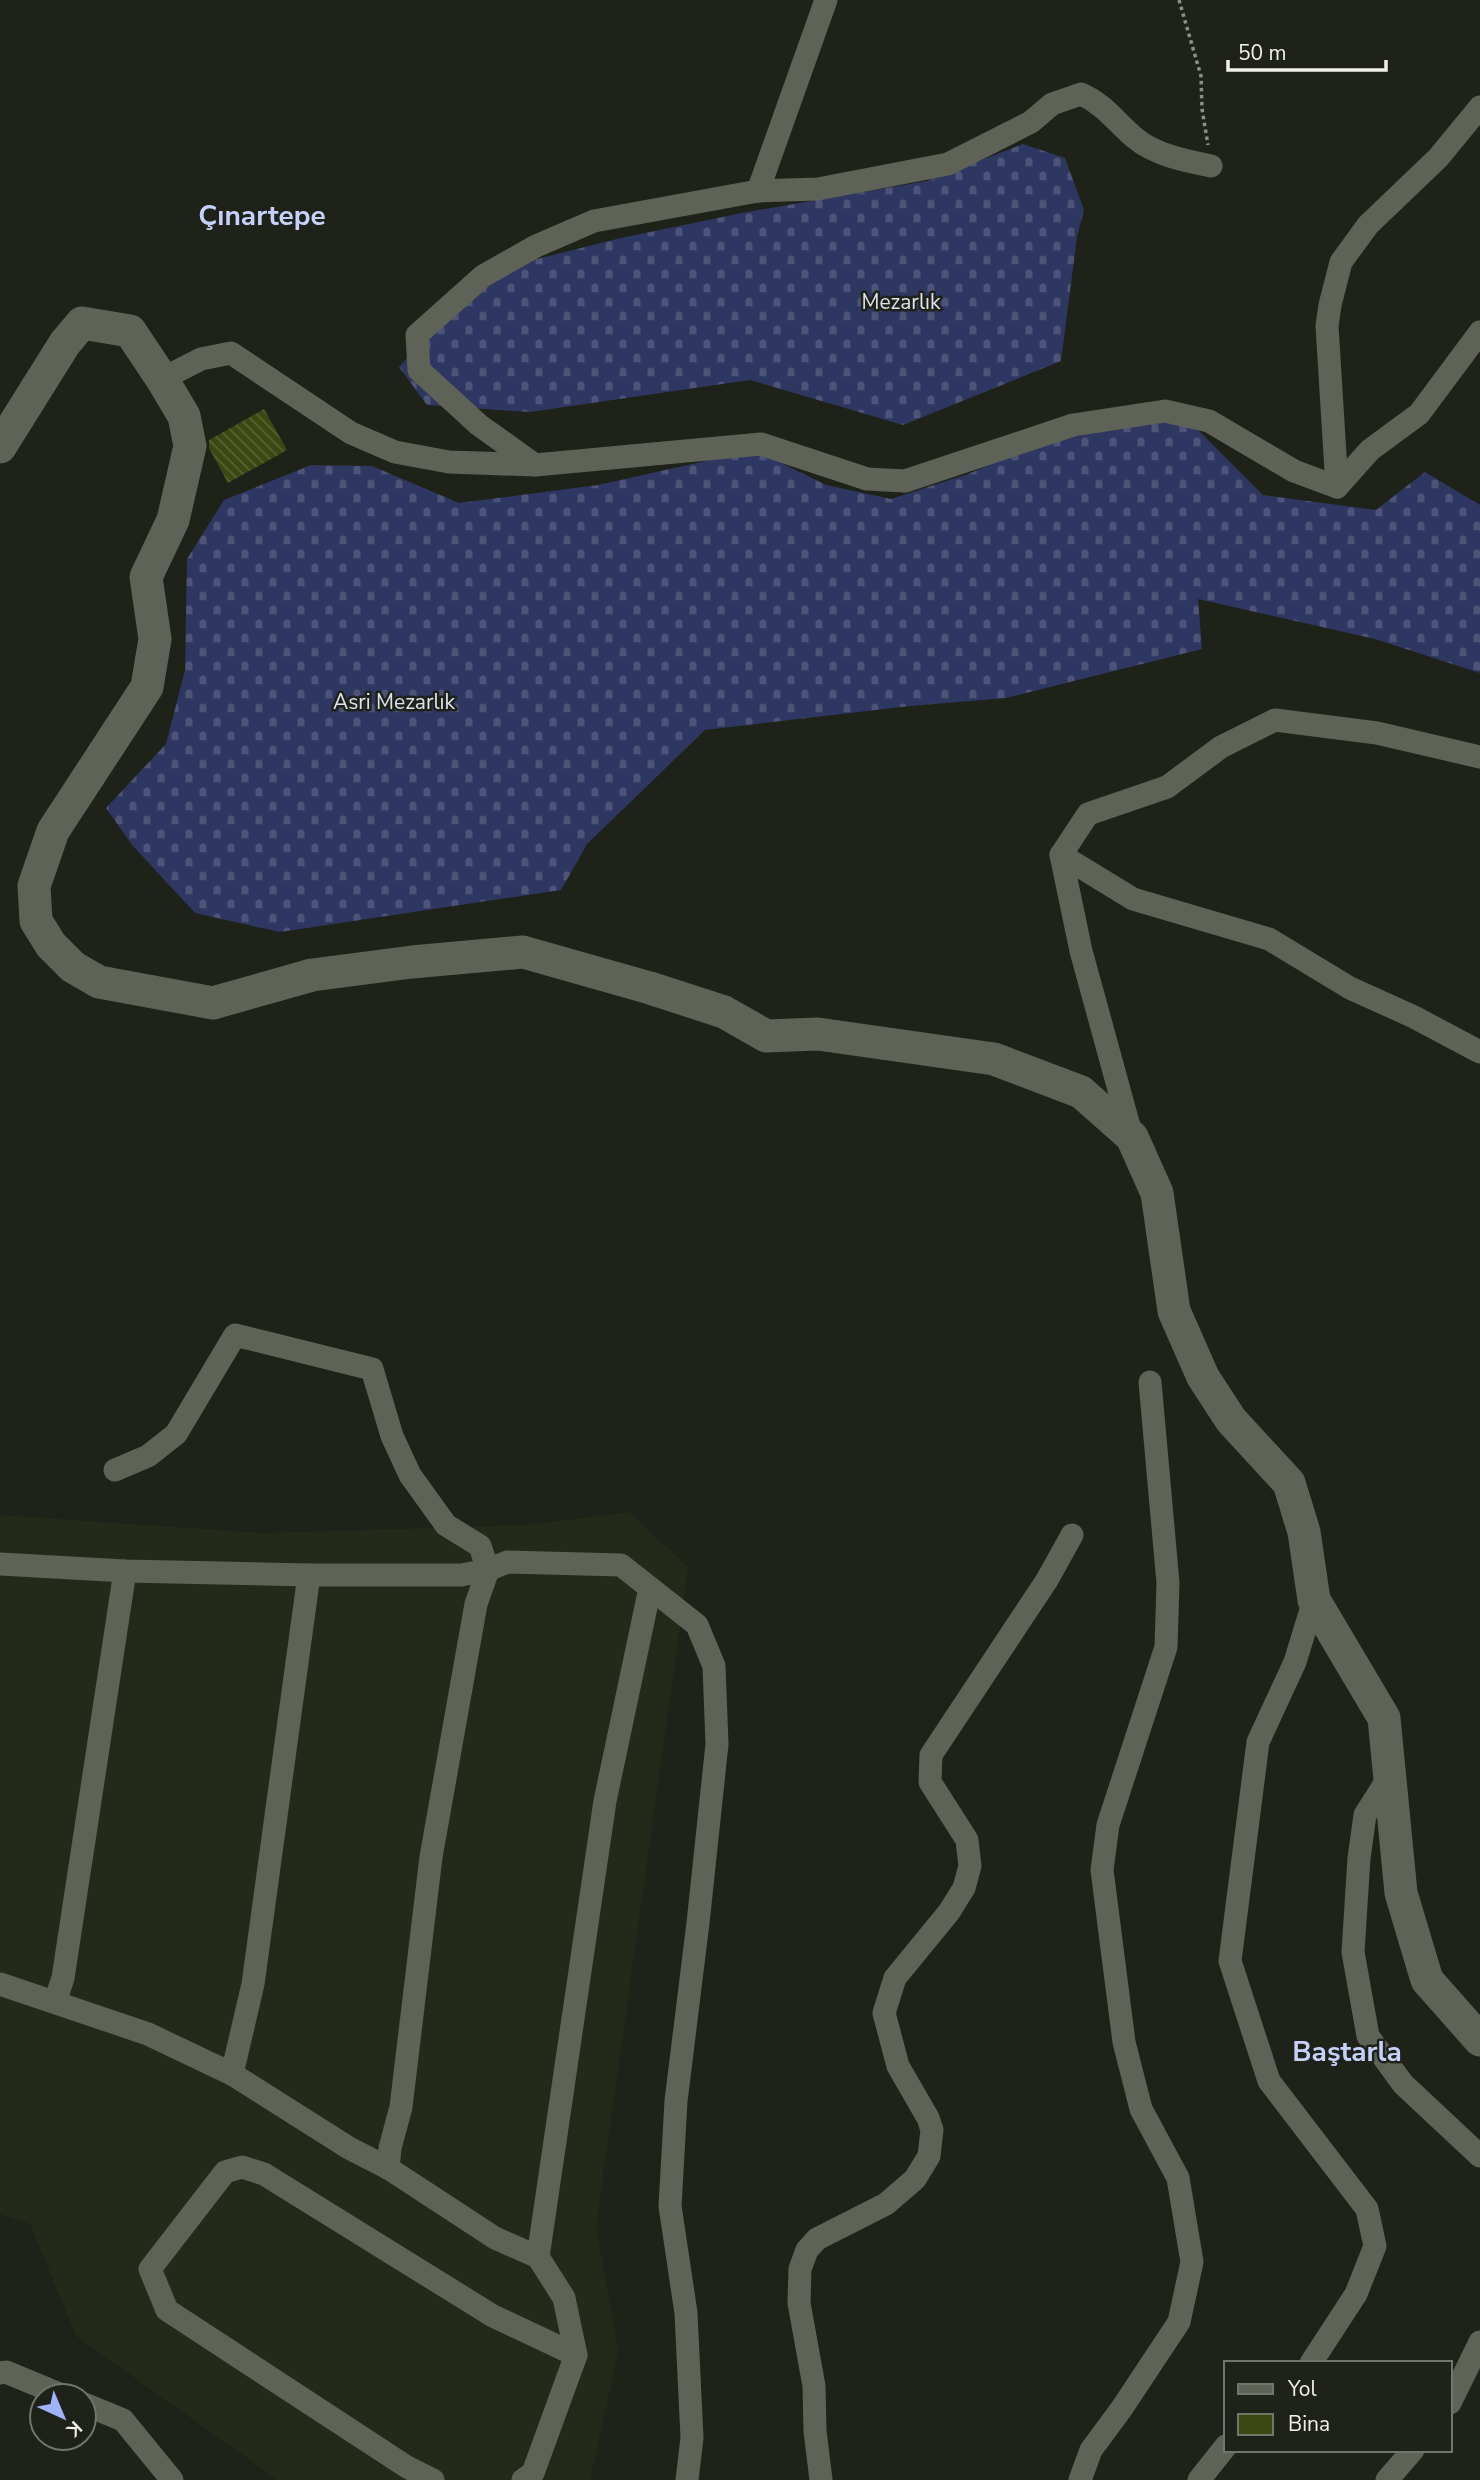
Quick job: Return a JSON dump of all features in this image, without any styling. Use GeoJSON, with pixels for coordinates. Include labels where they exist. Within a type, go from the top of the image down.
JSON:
{"type":"FeatureCollection","features":[{"type":"Feature","properties":{"kind":"main road"},"geometry":{"type":"LineString","coordinates":[[0,447],[65,343],[82,323],[130,331],[184,416],[190,446],[173,520],[146,576],[156,639],[147,687],[53,831],[34,886],[36,921],[51,945],[73,967],[99,982],[213,1003],[312,975],[412,961],[523,952],[724,1012],[766,1036],[818,1034],[994,1059],[1081,1092],[1132,1137],[1157,1192],[1174,1311],[1203,1377],[1231,1420],[1289,1483],[1304,1532],[1314,1600],[1384,1718],[1401,1893],[1427,1980],[1480,2040]]}},
{"type":"Feature","properties":{"kind":"street"},"geometry":{"type":"LineString","coordinates":[[758,191],[825,0]]}},
{"type":"Feature","properties":{"kind":"street"},"geometry":{"type":"LineString","coordinates":[[535,465],[480,425],[419,370],[416,335],[483,276],[536,246],[594,220],[758,191],[818,189],[948,164],[1031,122],[1052,104],[1081,94],[1098,101],[1136,139],[1160,153],[1211,166]]}},
{"type":"Feature","properties":{"kind":"street"},"geometry":{"type":"LineString","coordinates":[[1337,487],[1327,326],[1329,305],[1341,262],[1368,225],[1438,158],[1480,107]]}},
{"type":"Feature","properties":{"kind":"street"},"geometry":{"type":"LineString","coordinates":[[1337,487],[1370,450],[1419,414],[1480,331]]}},
{"type":"Feature","properties":{"kind":"street"},"geometry":{"type":"LineString","coordinates":[[162,379],[201,359],[231,353],[351,433],[395,452],[449,462],[535,465],[761,444],[867,479],[905,481],[1073,425],[1166,411],[1209,421],[1294,471],[1337,487]]}},
{"type":"Feature","properties":{"kind":"street"},"geometry":{"type":"LineString","coordinates":[[1132,1137],[1081,951],[1061,855],[1088,814],[1167,787],[1221,747],[1275,720],[1377,733],[1480,757]]}},
{"type":"Feature","properties":{"kind":"street"},"geometry":{"type":"LineString","coordinates":[[1061,855],[1133,899],[1269,939],[1350,988],[1414,1017],[1480,1052]]}},
{"type":"Feature","properties":{"kind":"street"},"geometry":{"type":"LineString","coordinates":[[115,1471],[148,1456],[176,1434],[235,1335],[372,1369],[392,1436],[410,1475],[446,1525],[480,1546],[488,1570],[476,1604],[431,1857],[401,2107],[390,2148],[388,2168]]}},
{"type":"Feature","properties":{"kind":"street"},"geometry":{"type":"LineString","coordinates":[[1080,2480],[1091,2450],[1179,2322],[1192,2262],[1178,2178],[1141,2109],[1124,2042],[1102,1870],[1108,1825],[1166,1647],[1168,1583],[1150,1382]]}},
{"type":"Feature","properties":{"kind":"street"},"geometry":{"type":"LineString","coordinates":[[821,2480],[814,2431],[814,2386],[799,2303],[800,2269],[807,2250],[817,2239],[886,2204],[915,2179],[929,2156],[932,2130],[898,2066],[884,2013],[895,1978],[949,1912],[964,1888],[970,1866],[967,1840],[930,1782],[931,1755],[1047,1580],[1072,1535]]}},
{"type":"Feature","properties":{"kind":"street"},"geometry":{"type":"LineString","coordinates":[[0,1564],[125,1570],[461,1575],[488,1570],[507,1562],[621,1565],[698,1625],[713,1665],[717,1744],[676,2101],[670,2206],[686,2313],[692,2438],[687,2480]]}},
{"type":"Feature","properties":{"kind":"street"},"geometry":{"type":"LineString","coordinates":[[55,2002],[63,1978],[125,1570]]}},
{"type":"Feature","properties":{"kind":"street"},"geometry":{"type":"LineString","coordinates":[[232,2074],[253,1984],[309,1574]]}},
{"type":"Feature","properties":{"kind":"street"},"geometry":{"type":"LineString","coordinates":[[538,2257],[605,1801],[650,1588]]}},
{"type":"Feature","properties":{"kind":"street"},"geometry":{"type":"LineString","coordinates":[[1312,2361],[1356,2294],[1375,2246],[1367,2209],[1269,2081],[1230,1961],[1258,1742],[1295,1662],[1314,1600]]}},
{"type":"Feature","properties":{"kind":"street"},"geometry":{"type":"LineString","coordinates":[[1389,1777],[1365,1815],[1359,1858],[1353,1952],[1368,2036],[1403,2084],[1480,2156]]}},
{"type":"Feature","properties":{"kind":"street"},"geometry":{"type":"LineString","coordinates":[[0,1984],[148,2034],[232,2074],[349,2148],[388,2168],[495,2238],[538,2257],[564,2298],[576,2355],[533,2473],[523,2480]]}},
{"type":"Feature","properties":{"kind":"street"},"geometry":{"type":"LineString","coordinates":[[433,2480],[407,2467],[167,2309],[150,2269],[225,2172],[242,2167],[264,2174],[493,2316],[576,2355]]}},
{"type":"Feature","properties":{"kind":"street"},"geometry":{"type":"LineString","coordinates":[[1452,2399],[1480,2342]]}},
{"type":"Feature","properties":{"kind":"street"},"geometry":{"type":"LineString","coordinates":[[0,2373],[6,2372],[30,2382]]}},
{"type":"Feature","properties":{"kind":"street"},"geometry":{"type":"LineString","coordinates":[[98,2410],[123,2420],[172,2480]]}},
{"type":"Feature","properties":{"kind":"street"},"geometry":{"type":"LineString","coordinates":[[1199,2480],[1224,2449]]}},
{"type":"Feature","properties":{"kind":"street"},"geometry":{"type":"LineString","coordinates":[[1387,2480],[1411,2452]]}},
{"type":"Feature","properties":{"kind":"path"},"geometry":{"type":"LineString","coordinates":[[1179,0],[1201,76],[1202,109],[1211,166]]}},
{"type":"Feature","properties":{"kind":"shaded area"},"geometry":{"type":"Polygon","coordinates":[[[629,1512],[688,1567],[596,2226],[618,2351],[590,2480],[278,2480],[76,2336],[30,2224],[0,2214],[0,1515],[262,1533],[528,1525],[629,1512]]]}},
{"type":"Feature","properties":{"kind":"green space","name":"Mezarlık"},"geometry":{"type":"Polygon","coordinates":[[[1023,144],[1065,158],[1084,210],[1077,237],[1061,361],[903,425],[750,380],[530,412],[427,405],[399,367],[447,313],[525,262],[621,238],[747,212],[927,181],[1023,144]]]}},
{"type":"Feature","properties":{"kind":"green space","name":"Asri Mezarlık"},"geometry":{"type":"Polygon","coordinates":[[[1155,420],[1197,429],[1263,495],[1376,510],[1425,472],[1480,505],[1480,673],[1375,639],[1198,599],[1202,649],[1006,698],[910,706],[705,730],[587,844],[561,890],[280,932],[195,913],[132,845],[106,808],[166,744],[185,670],[187,559],[224,500],[311,465],[372,466],[459,503],[598,485],[755,450],[826,485],[891,499],[968,474],[1075,429],[1155,420]]]}},
{"type":"Feature","properties":{"kind":"building"},"geometry":{"type":"Polygon","coordinates":[[[264,409],[287,450],[228,483],[209,448],[209,440],[264,409]]]}},
{"type":"Feature","properties":{"kind":"district","name":"Çınartepe"},"geometry":{"type":"Point","coordinates":[262,215]}},
{"type":"Feature","properties":{"kind":"district","name":"Baştarla"},"geometry":{"type":"Point","coordinates":[1347,2051]}}]}
